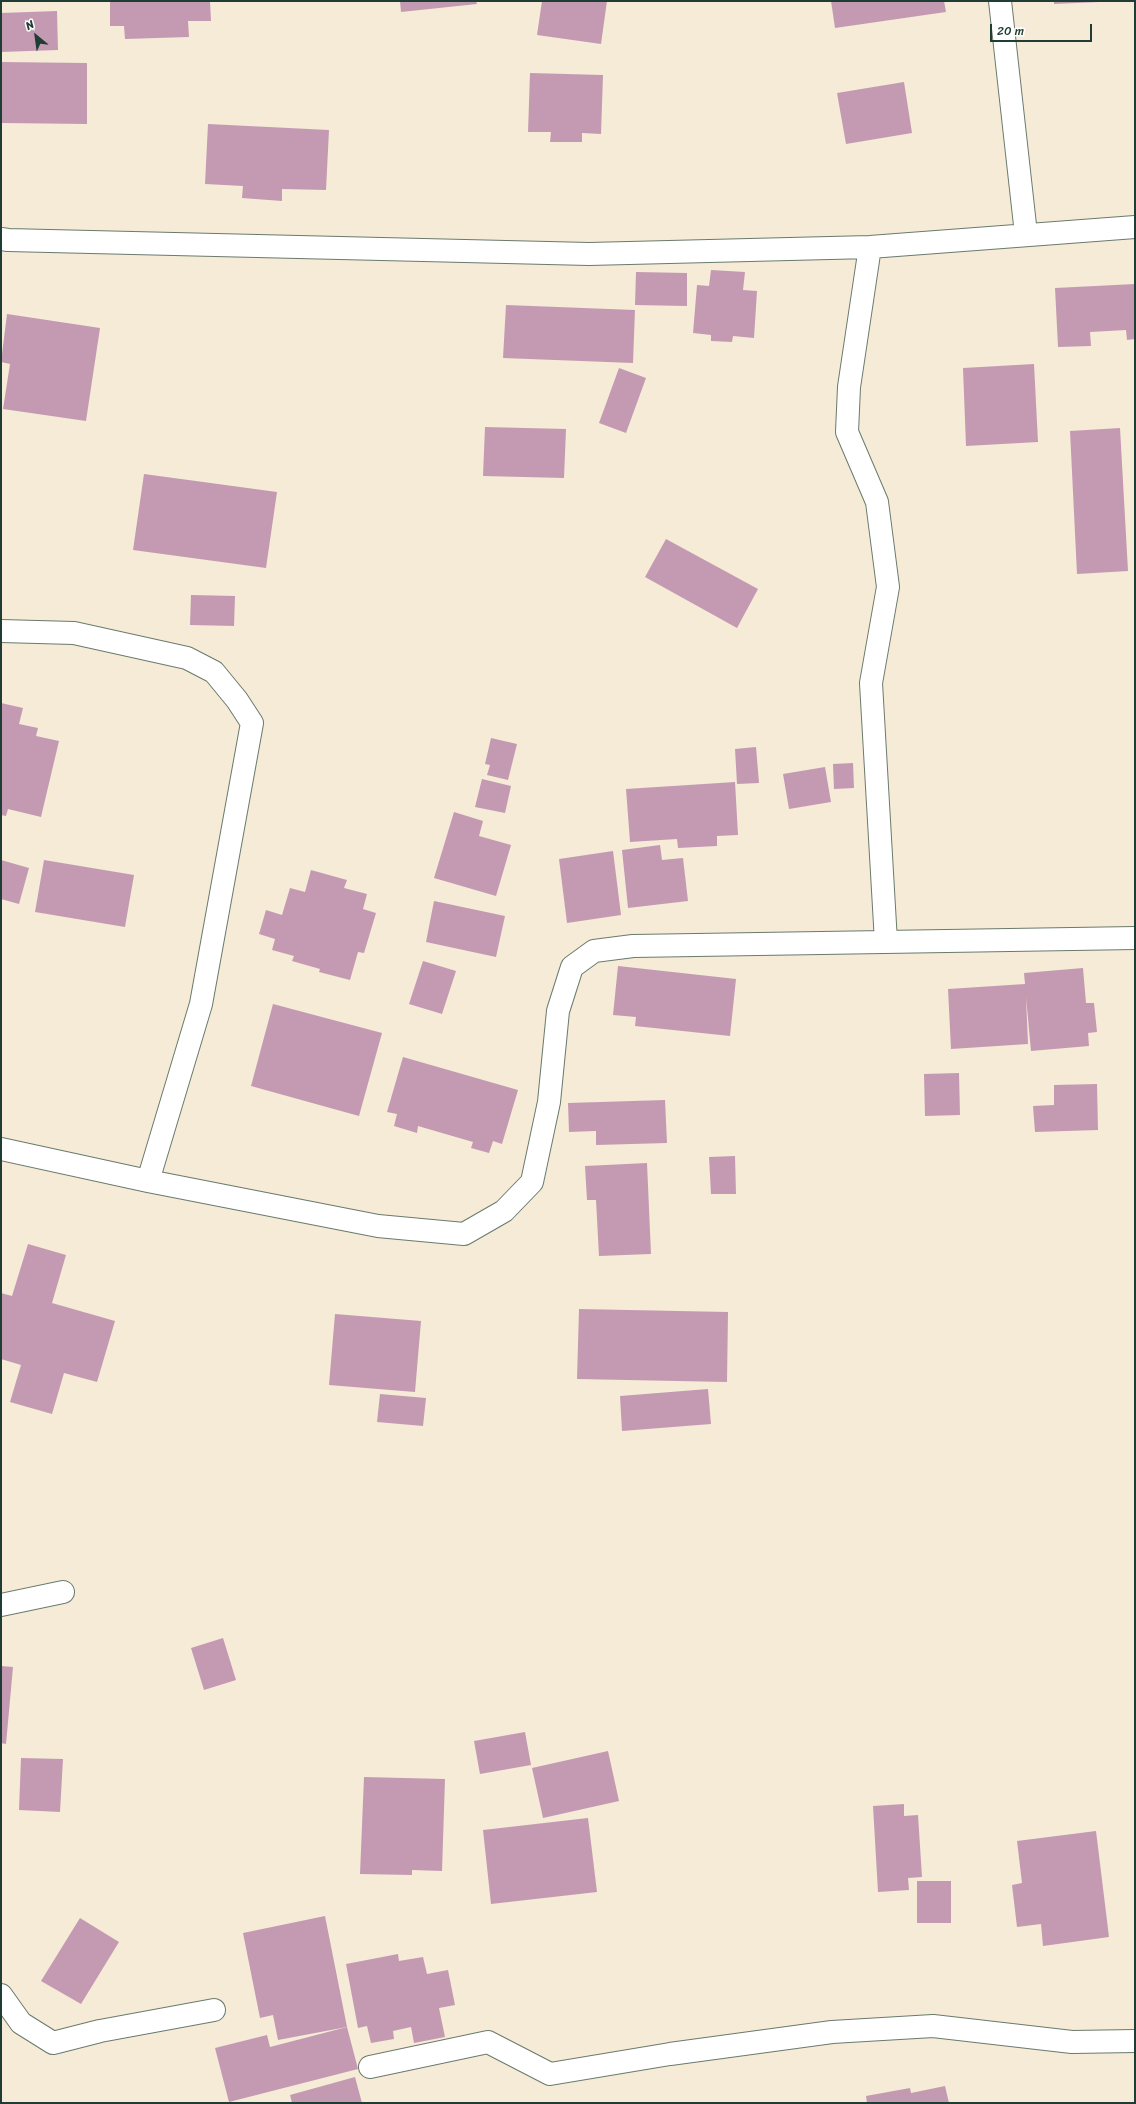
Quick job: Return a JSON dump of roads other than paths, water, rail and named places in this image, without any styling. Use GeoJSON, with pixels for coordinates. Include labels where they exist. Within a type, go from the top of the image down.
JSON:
{"type":"FeatureCollection","features":[{"type":"Feature","properties":{"kind":"street"},"geometry":{"type":"LineString","coordinates":[[1000,1],[1026,234]]}},
{"type":"Feature","properties":{"kind":"street"},"geometry":{"type":"LineString","coordinates":[[1,239],[588,254],[870,247],[1026,234],[1135,227]]}},
{"type":"Feature","properties":{"kind":"street"},"geometry":{"type":"LineString","coordinates":[[870,247],[849,387],[847,432],[877,502],[888,587],[871,683],[886,942]]}},
{"type":"Feature","properties":{"kind":"street"},"geometry":{"type":"LineString","coordinates":[[1,631],[74,633],[187,658],[214,672],[237,700],[252,723],[201,1004],[148,1181]]}},
{"type":"Feature","properties":{"kind":"street"},"geometry":{"type":"LineString","coordinates":[[1,1149],[148,1181],[378,1226],[464,1234],[504,1212],[532,1182],[549,1102],[558,1011],[572,967],[594,951],[633,946],[1135,938]]}},
{"type":"Feature","properties":{"kind":"street"},"geometry":{"type":"LineString","coordinates":[[1,1605],[63,1592]]}},
{"type":"Feature","properties":{"kind":"street"},"geometry":{"type":"LineString","coordinates":[[1,1995],[21,2023],[53,2043],[100,2031],[214,2010]]}},
{"type":"Feature","properties":{"kind":"street"},"geometry":{"type":"LineString","coordinates":[[370,2067],[488,2042],[550,2074],[670,2054],[832,2032],[934,2026],[1072,2042],[1135,2041]]}}]}
